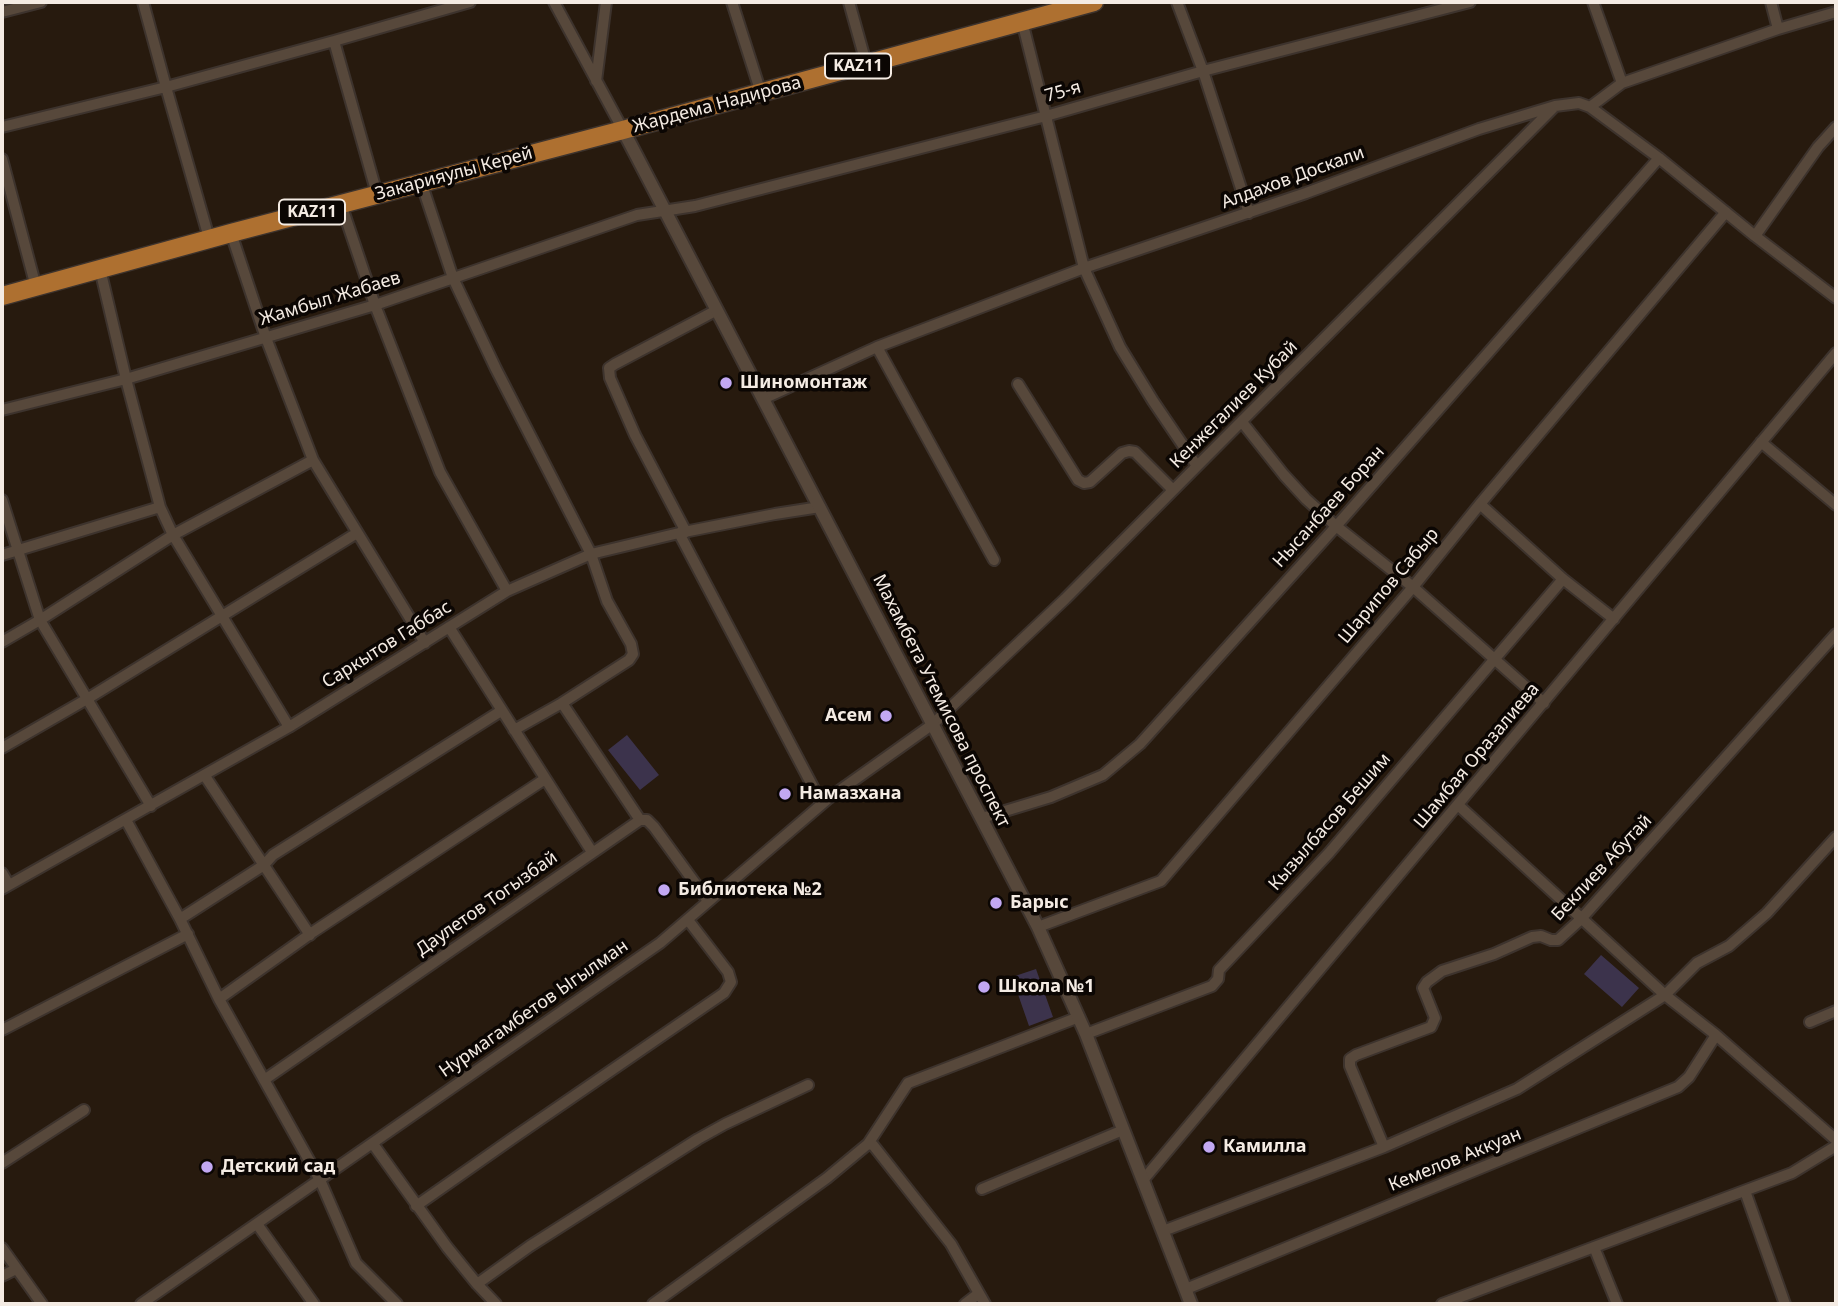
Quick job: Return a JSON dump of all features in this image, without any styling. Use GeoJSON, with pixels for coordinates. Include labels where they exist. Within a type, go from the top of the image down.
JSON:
{"type":"FeatureCollection","features":[{"type":"Feature","properties":{"kind":"highway","name":"Жардема Надирова"},"geometry":{"type":"LineString","coordinates":[[623,130],[1023,21],[1073,4],[1094,2]]}},
{"type":"Feature","properties":{"kind":"highway","name":"Закарияулы Керей"},"geometry":{"type":"LineString","coordinates":[[2,296],[209,238],[623,130]]}},
{"type":"Feature","properties":{"kind":"street"},"geometry":{"type":"LineString","coordinates":[[2,12],[41,2]]}},
{"type":"Feature","properties":{"kind":"street"},"geometry":{"type":"LineString","coordinates":[[144,2],[209,238]]}},
{"type":"Feature","properties":{"kind":"street"},"geometry":{"type":"LineString","coordinates":[[2,127],[166,87],[470,2]]}},
{"type":"Feature","properties":{"kind":"street"},"geometry":{"type":"LineString","coordinates":[[554,2],[623,130]]}},
{"type":"Feature","properties":{"kind":"street"},"geometry":{"type":"LineString","coordinates":[[596,81],[606,2]]}},
{"type":"Feature","properties":{"kind":"street"},"geometry":{"type":"LineString","coordinates":[[733,2],[761,93]]}},
{"type":"Feature","properties":{"kind":"street"},"geometry":{"type":"LineString","coordinates":[[849,2],[866,64]]}},
{"type":"Feature","properties":{"kind":"street"},"geometry":{"type":"LineString","coordinates":[[1177,2],[1250,213]]}},
{"type":"Feature","properties":{"kind":"street","name":"75-я"},"geometry":{"type":"LineString","coordinates":[[664,211],[695,206],[1046,116],[1203,71],[1470,2]]}},
{"type":"Feature","properties":{"kind":"street"},"geometry":{"type":"LineString","coordinates":[[1593,2],[1622,83]]}},
{"type":"Feature","properties":{"kind":"street"},"geometry":{"type":"LineString","coordinates":[[1771,2],[1778,29]]}},
{"type":"Feature","properties":{"kind":"street"},"geometry":{"type":"LineString","coordinates":[[1836,12],[1778,29],[1622,83],[1590,107],[1836,298]]}},
{"type":"Feature","properties":{"kind":"street"},"geometry":{"type":"LineString","coordinates":[[1023,21],[1084,268],[1120,347],[1197,466]]}},
{"type":"Feature","properties":{"kind":"street"},"geometry":{"type":"LineString","coordinates":[[334,41],[377,194]]}},
{"type":"Feature","properties":{"kind":"street","name":"Алдахов Доскали"},"geometry":{"type":"LineString","coordinates":[[763,399],[877,347],[1084,268],[1250,213],[1479,129],[1555,106],[1579,103],[1590,107]]}},
{"type":"Feature","properties":{"kind":"street","name":"Кенжегалиев Кубай"},"geometry":{"type":"LineString","coordinates":[[933,724],[1065,599],[1555,106]]}},
{"type":"Feature","properties":{"kind":"street"},"geometry":{"type":"LineString","coordinates":[[1755,236],[1818,146],[1836,127]]}},
{"type":"Feature","properties":{"kind":"street","name":"Махамбета Утемисова проспект"},"geometry":{"type":"LineString","coordinates":[[623,130],[1038,927],[1086,1034],[1191,1304]]}},
{"type":"Feature","properties":{"kind":"street"},"geometry":{"type":"LineString","coordinates":[[2,159],[36,287]]}},
{"type":"Feature","properties":{"kind":"street","name":"Нысанбаев Боран"},"geometry":{"type":"LineString","coordinates":[[982,818],[1051,797],[1103,775],[1140,744],[1659,159]]}},
{"type":"Feature","properties":{"kind":"street"},"geometry":{"type":"LineString","coordinates":[[421,182],[453,278],[496,369],[591,554],[607,601],[631,644],[633,654],[629,660],[562,703],[514,730]]}},
{"type":"Feature","properties":{"kind":"street"},"geometry":{"type":"LineString","coordinates":[[341,204],[375,305],[440,472],[507,591]]}},
{"type":"Feature","properties":{"kind":"street","name":"Жамбыл Жабаев"},"geometry":{"type":"LineString","coordinates":[[2,410],[125,379],[266,338],[375,305],[637,215],[664,211]]}},
{"type":"Feature","properties":{"kind":"street","name":"Шарипов Сабыр"},"geometry":{"type":"LineString","coordinates":[[1038,927],[1161,881],[1413,587],[1726,212]]}},
{"type":"Feature","properties":{"kind":"street"},"geometry":{"type":"LineString","coordinates":[[230,233],[266,338],[313,460],[425,643]]}},
{"type":"Feature","properties":{"kind":"street"},"geometry":{"type":"LineString","coordinates":[[100,269],[125,379],[160,507],[173,535],[289,727]]}},
{"type":"Feature","properties":{"kind":"street"},"geometry":{"type":"LineString","coordinates":[[717,310],[615,363],[609,368],[610,378],[682,532],[822,804]]}},
{"type":"Feature","properties":{"kind":"street"},"geometry":{"type":"LineString","coordinates":[[877,347],[994,560]]}},
{"type":"Feature","properties":{"kind":"street","name":"Шамбая Оразалиева"},"geometry":{"type":"LineString","coordinates":[[1144,1179],[1836,353]]}},
{"type":"Feature","properties":{"kind":"street"},"geometry":{"type":"LineString","coordinates":[[1018,384],[1078,480],[1090,482],[1122,453],[1135,452],[1173,490]]}},
{"type":"Feature","properties":{"kind":"street"},"geometry":{"type":"LineString","coordinates":[[1242,422],[1306,499],[1413,587],[1544,703]]}},
{"type":"Feature","properties":{"kind":"street"},"geometry":{"type":"LineString","coordinates":[[1761,442],[1836,505]]}},
{"type":"Feature","properties":{"kind":"street"},"geometry":{"type":"LineString","coordinates":[[2,642],[173,535],[313,460]]}},
{"type":"Feature","properties":{"kind":"street"},"geometry":{"type":"LineString","coordinates":[[2,500],[40,620],[151,806]]}},
{"type":"Feature","properties":{"kind":"street"},"geometry":{"type":"LineString","coordinates":[[1480,504],[1563,579],[1614,619]]}},
{"type":"Feature","properties":{"kind":"street"},"geometry":{"type":"LineString","coordinates":[[2,555],[160,507]]}},
{"type":"Feature","properties":{"kind":"street","name":"Саркытов Габбас"},"geometry":{"type":"LineString","coordinates":[[5,887],[289,727],[507,591],[591,554],[682,532],[820,507]]}},
{"type":"Feature","properties":{"kind":"street"},"geometry":{"type":"LineString","coordinates":[[2,748],[87,699],[357,533]]}},
{"type":"Feature","properties":{"kind":"street","name":"Кызылбасов Бешим"},"geometry":{"type":"LineString","coordinates":[[1086,1034],[1212,986],[1218,979],[1219,970],[1329,853],[1563,579]]}},
{"type":"Feature","properties":{"kind":"street"},"geometry":{"type":"LineString","coordinates":[[450,627],[592,852]]}},
{"type":"Feature","properties":{"kind":"street","name":"Беклиев Абутай"},"geometry":{"type":"LineString","coordinates":[[1384,1147],[1350,1066],[1350,1059],[1431,1027],[1435,1018],[1423,988],[1442,971],[1494,954],[1532,937],[1558,940],[1581,919],[1836,634]]}},
{"type":"Feature","properties":{"kind":"street"},"geometry":{"type":"LineString","coordinates":[[562,703],[640,820],[647,820],[654,827],[708,901]]}},
{"type":"Feature","properties":{"kind":"street"},"geometry":{"type":"LineString","coordinates":[[180,919],[264,865],[273,855],[501,710]]}},
{"type":"Feature","properties":{"kind":"street","name":"Нурмагамбетов Ыгылман"},"geometry":{"type":"LineString","coordinates":[[141,1304],[660,943],[822,804],[933,724]]}},
{"type":"Feature","properties":{"kind":"street"},"geometry":{"type":"LineString","coordinates":[[205,776],[310,935]]}},
{"type":"Feature","properties":{"kind":"street"},"geometry":{"type":"LineString","coordinates":[[219,999],[310,935],[545,779]]}},
{"type":"Feature","properties":{"kind":"street"},"geometry":{"type":"LineString","coordinates":[[1458,805],[1665,995],[1716,1035],[1836,1140]]}},
{"type":"Feature","properties":{"kind":"street"},"geometry":{"type":"LineString","coordinates":[[126,820],[188,934],[219,999],[320,1181],[356,1263],[397,1304]]}},
{"type":"Feature","properties":{"kind":"street","name":"Даулетов Тогызбай"},"geometry":{"type":"LineString","coordinates":[[264,1080],[640,820]]}},
{"type":"Feature","properties":{"kind":"street"},"geometry":{"type":"LineString","coordinates":[[1163,1231],[1384,1147],[1517,1088],[1665,995],[1697,963],[1729,946],[1767,913],[1836,837]]}},
{"type":"Feature","properties":{"kind":"street"},"geometry":{"type":"LineString","coordinates":[[2,873],[5,887]]}},
{"type":"Feature","properties":{"kind":"street"},"geometry":{"type":"LineString","coordinates":[[416,1206],[724,993],[731,982],[728,972],[688,920]]}},
{"type":"Feature","properties":{"kind":"street"},"geometry":{"type":"LineString","coordinates":[[2,1030],[188,934]]}},
{"type":"Feature","properties":{"kind":"street"},"geometry":{"type":"LineString","coordinates":[[1810,1022],[1836,1011]]}},
{"type":"Feature","properties":{"kind":"street"},"geometry":{"type":"LineString","coordinates":[[653,1304],[827,1178],[868,1144],[908,1083],[1079,1017]]}},
{"type":"Feature","properties":{"kind":"street","name":"Кемелов Аккуан"},"geometry":{"type":"LineString","coordinates":[[1186,1289],[1678,1087],[1689,1077],[1716,1035]]}},
{"type":"Feature","properties":{"kind":"street"},"geometry":{"type":"LineString","coordinates":[[477,1284],[530,1246],[698,1139],[808,1085]]}},
{"type":"Feature","properties":{"kind":"street"},"geometry":{"type":"LineString","coordinates":[[2,1163],[84,1110]]}},
{"type":"Feature","properties":{"kind":"street"},"geometry":{"type":"LineString","coordinates":[[982,1189],[1123,1130]]}},
{"type":"Feature","properties":{"kind":"street"},"geometry":{"type":"LineString","coordinates":[[373,1144],[416,1206],[496,1304]]}},
{"type":"Feature","properties":{"kind":"street"},"geometry":{"type":"LineString","coordinates":[[868,1144],[873,1145],[951,1244],[985,1304]]}},
{"type":"Feature","properties":{"kind":"street"},"geometry":{"type":"LineString","coordinates":[[1442,1304],[1745,1191],[1792,1172],[1836,1146]]}},
{"type":"Feature","properties":{"kind":"street"},"geometry":{"type":"LineString","coordinates":[[1745,1191],[1785,1304]]}},
{"type":"Feature","properties":{"kind":"street"},"geometry":{"type":"LineString","coordinates":[[257,1224],[314,1304]]}},
{"type":"Feature","properties":{"kind":"street"},"geometry":{"type":"LineString","coordinates":[[1594,1247],[1616,1304]]}},
{"type":"Feature","properties":{"kind":"street"},"geometry":{"type":"LineString","coordinates":[[2,1248],[43,1304]]}},
{"type":"Feature","properties":{"kind":"street"},"geometry":{"type":"LineString","coordinates":[[2,1276],[16,1269]]}},
{"type":"Feature","properties":{"kind":"street"},"geometry":{"type":"LineString","coordinates":[[1474,1292],[1479,1304]]}},
{"type":"Feature","properties":{"kind":"street"},"geometry":{"type":"LineString","coordinates":[[965,1304],[978,1294]]}},
{"type":"Feature","properties":{"kind":"shaded area"},"geometry":{"type":"Polygon","coordinates":[[[627,735],[659,775],[640,790],[608,750],[627,735]]]}},
{"type":"Feature","properties":{"kind":"shaded area"},"geometry":{"type":"Polygon","coordinates":[[[1601,955],[1639,988],[1622,1007],[1584,974],[1601,955]]]}},
{"type":"Feature","properties":{"kind":"shaded area"},"geometry":{"type":"Polygon","coordinates":[[[1036,969],[1053,1017],[1029,1026],[1012,977],[1036,969]]]}},
{"type":"Feature","properties":{"kind":"place","name":"Шиномонтаж"},"geometry":{"type":"Point","coordinates":[726,383]}},
{"type":"Feature","properties":{"kind":"place","name":"Асем"},"geometry":{"type":"Point","coordinates":[886,716]}},
{"type":"Feature","properties":{"kind":"place","name":"Намазхана"},"geometry":{"type":"Point","coordinates":[785,794]}},
{"type":"Feature","properties":{"kind":"place","name":"Библиотека №2"},"geometry":{"type":"Point","coordinates":[664,890]}},
{"type":"Feature","properties":{"kind":"place","name":"Барыс"},"geometry":{"type":"Point","coordinates":[996,903]}},
{"type":"Feature","properties":{"kind":"place","name":"Школа №1"},"geometry":{"type":"Point","coordinates":[984,987]}},
{"type":"Feature","properties":{"kind":"place","name":"Камилла"},"geometry":{"type":"Point","coordinates":[1209,1147]}},
{"type":"Feature","properties":{"kind":"place","name":"Детский сад"},"geometry":{"type":"Point","coordinates":[207,1167]}}]}
